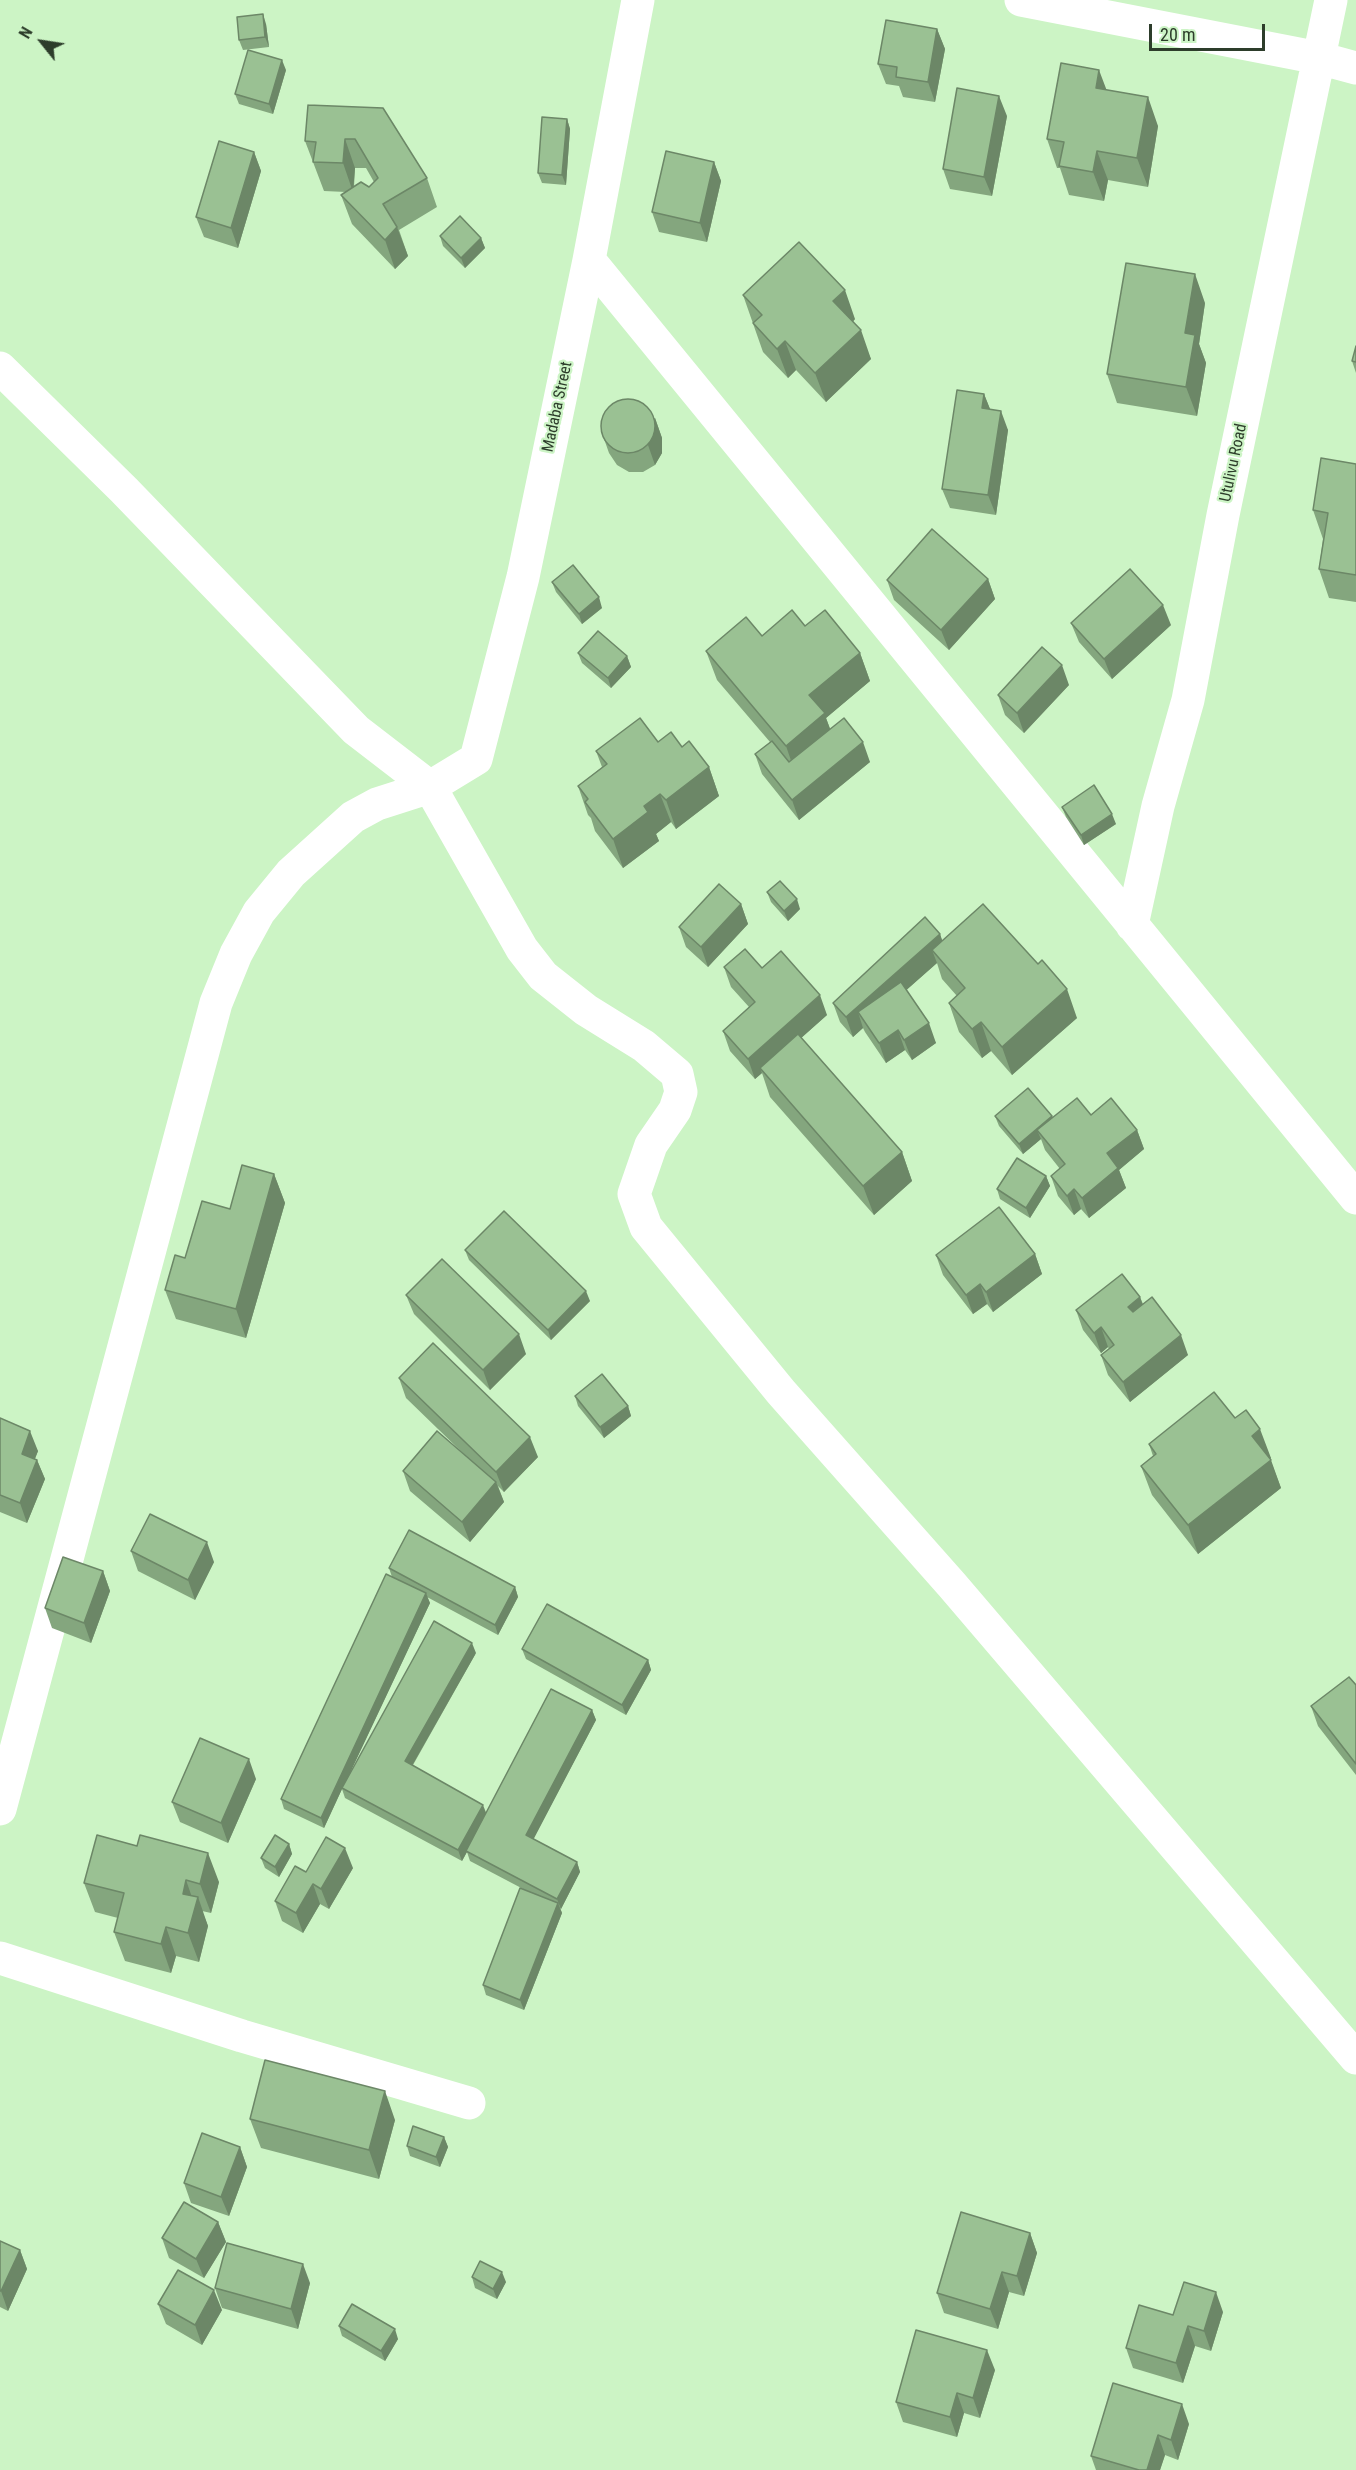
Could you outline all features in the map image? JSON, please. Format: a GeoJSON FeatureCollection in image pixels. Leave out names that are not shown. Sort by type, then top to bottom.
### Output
{"type":"FeatureCollection","features":[{"type":"Feature","properties":{"kind":"street","name":"Madaba Street"},"geometry":{"type":"LineString","coordinates":[[0,1809],[216,1003],[236,954],[259,912],[291,873],[353,817],[377,804],[430,787],[476,759],[523,577],[589,260],[638,0]]}},
{"type":"Feature","properties":{"kind":"street"},"geometry":{"type":"LineString","coordinates":[[1021,0],[1319,58],[1356,68]]}},
{"type":"Feature","properties":{"kind":"street","name":"Utulivu Road"},"geometry":{"type":"LineString","coordinates":[[1132,926],[1158,806],[1188,700],[1223,515],[1331,0]]}},
{"type":"Feature","properties":{"kind":"street"},"geometry":{"type":"LineString","coordinates":[[589,260],[1356,1198]]}},
{"type":"Feature","properties":{"kind":"street"},"geometry":{"type":"LineString","coordinates":[[0,368],[124,490],[356,730],[430,787],[511,930],[543,976],[586,1010],[644,1046],[677,1074],[681,1092],[675,1110],[651,1145],[634,1194],[646,1227],[781,1392],[952,1585],[1356,2058]]}},
{"type":"Feature","properties":{"kind":"street"},"geometry":{"type":"LineString","coordinates":[[0,1958],[242,2036],[469,2103]]}},
{"type":"Feature","properties":{"kind":"building"},"geometry":{"type":"Polygon","coordinates":[[[263,14],[265,37],[239,40],[237,17],[263,14]]]}},
{"type":"Feature","properties":{"kind":"building"},"geometry":{"type":"Polygon","coordinates":[[[886,20],[937,29],[928,82],[896,77],[897,67],[878,64],[886,20]]]}},
{"type":"Feature","properties":{"kind":"building"},"geometry":{"type":"Polygon","coordinates":[[[248,50],[282,60],[269,104],[235,94],[248,50]]]}},
{"type":"Feature","properties":{"kind":"building"},"geometry":{"type":"Polygon","coordinates":[[[1061,63],[1099,70],[1096,88],[1148,97],[1137,158],[1097,151],[1093,172],[1059,166],[1064,142],[1047,139],[1061,63]]]}},
{"type":"Feature","properties":{"kind":"building"},"geometry":{"type":"Polygon","coordinates":[[[957,88],[999,96],[984,177],[943,169],[957,88]]]}},
{"type":"Feature","properties":{"kind":"building"},"geometry":{"type":"Polygon","coordinates":[[[308,105],[383,108],[427,178],[383,204],[397,227],[385,240],[341,195],[361,182],[369,187],[378,178],[355,139],[345,139],[343,163],[313,162],[316,142],[305,141],[308,105]]]}},
{"type":"Feature","properties":{"kind":"building"},"geometry":{"type":"Polygon","coordinates":[[[542,117],[567,119],[562,175],[538,173],[542,117]]]}},
{"type":"Feature","properties":{"kind":"building"},"geometry":{"type":"Polygon","coordinates":[[[219,141],[254,152],[231,228],[196,217],[219,141]]]}},
{"type":"Feature","properties":{"kind":"building"},"geometry":{"type":"Polygon","coordinates":[[[666,151],[714,162],[700,223],[652,212],[666,151]]]}},
{"type":"Feature","properties":{"kind":"building"},"geometry":{"type":"Polygon","coordinates":[[[460,216],[481,238],[461,258],[440,236],[460,216]]]}},
{"type":"Feature","properties":{"kind":"building"},"geometry":{"type":"Polygon","coordinates":[[[799,242],[845,290],[833,301],[861,330],[815,373],[785,341],[777,349],[753,323],[762,315],[743,295],[799,242]]]}},
{"type":"Feature","properties":{"kind":"building"},"geometry":{"type":"Polygon","coordinates":[[[1126,263],[1195,274],[1185,333],[1195,335],[1186,387],[1107,374],[1126,263]]]}},
{"type":"Feature","properties":{"kind":"building"},"geometry":{"type":"Polygon","coordinates":[[[1356,346],[1356,362],[1352,361],[1356,346]]]}},
{"type":"Feature","properties":{"kind":"building"},"geometry":{"type":"Polygon","coordinates":[[[957,390],[984,394],[982,408],[1001,411],[988,495],[942,489],[957,390]]]}},
{"type":"Feature","properties":{"kind":"building"},"geometry":{"type":"Polygon","coordinates":[[[628,399],[638,401],[647,407],[653,416],[655,426],[653,436],[647,445],[638,451],[628,453],[618,451],[609,445],[603,436],[601,426],[603,416],[609,407],[618,401],[628,399]]]}},
{"type":"Feature","properties":{"kind":"building"},"geometry":{"type":"Polygon","coordinates":[[[1321,458],[1356,464],[1356,575],[1319,569],[1328,513],[1313,510],[1321,458]]]}},
{"type":"Feature","properties":{"kind":"building"},"geometry":{"type":"Polygon","coordinates":[[[932,529],[988,579],[941,630],[887,580],[932,529]]]}},
{"type":"Feature","properties":{"kind":"building"},"geometry":{"type":"Polygon","coordinates":[[[573,565],[599,597],[579,614],[552,582],[573,565]]]}},
{"type":"Feature","properties":{"kind":"building"},"geometry":{"type":"Polygon","coordinates":[[[1130,569],[1163,605],[1104,659],[1071,623],[1130,569]]]}},
{"type":"Feature","properties":{"kind":"building"},"geometry":{"type":"Polygon","coordinates":[[[792,610],[805,626],[825,610],[860,653],[809,695],[825,713],[786,746],[706,651],[746,617],[762,636],[792,610]]]}},
{"type":"Feature","properties":{"kind":"building"},"geometry":{"type":"Polygon","coordinates":[[[598,631],[627,656],[608,678],[578,653],[598,631]]]}},
{"type":"Feature","properties":{"kind":"building"},"geometry":{"type":"Polygon","coordinates":[[[1042,647],[1062,665],[1017,713],[998,695],[1042,647]]]}},
{"type":"Feature","properties":{"kind":"building"},"geometry":{"type":"Polygon","coordinates":[[[640,718],[658,742],[671,732],[682,747],[689,741],[709,767],[666,800],[660,794],[644,806],[648,812],[613,839],[585,802],[588,799],[578,786],[607,764],[596,751],[640,718]]]}},
{"type":"Feature","properties":{"kind":"building"},"geometry":{"type":"Polygon","coordinates":[[[844,718],[863,742],[792,800],[755,754],[772,741],[789,762],[844,718]]]}},
{"type":"Feature","properties":{"kind":"building"},"geometry":{"type":"Polygon","coordinates":[[[1094,785],[1112,814],[1081,835],[1062,807],[1094,785]]]}},
{"type":"Feature","properties":{"kind":"building"},"geometry":{"type":"Polygon","coordinates":[[[780,881],[797,899],[784,911],[767,892],[780,881]]]}},
{"type":"Feature","properties":{"kind":"building"},"geometry":{"type":"Polygon","coordinates":[[[719,884],[741,904],[701,947],[679,927],[719,884]]]}},
{"type":"Feature","properties":{"kind":"building"},"geometry":{"type":"Polygon","coordinates":[[[983,904],[1038,964],[1042,960],[1067,989],[1002,1047],[981,1022],[972,1029],[949,1003],[965,988],[932,950],[983,904]]]}},
{"type":"Feature","properties":{"kind":"building"},"geometry":{"type":"Polygon","coordinates":[[[925,917],[940,934],[846,1017],[833,1003],[925,917]]]}},
{"type":"Feature","properties":{"kind":"building"},"geometry":{"type":"Polygon","coordinates":[[[745,949],[762,968],[781,951],[820,995],[748,1059],[723,1031],[755,1002],[724,967],[745,949]]]}},
{"type":"Feature","properties":{"kind":"building"},"geometry":{"type":"Polygon","coordinates":[[[901,982],[929,1023],[904,1040],[898,1030],[879,1043],[858,1012],[901,982]]]}},
{"type":"Feature","properties":{"kind":"building"},"geometry":{"type":"Polygon","coordinates":[[[798,1034],[902,1152],[863,1186],[760,1068],[798,1034]]]}},
{"type":"Feature","properties":{"kind":"building"},"geometry":{"type":"Polygon","coordinates":[[[1028,1088],[1052,1116],[1019,1144],[995,1116],[1028,1088]]]}},
{"type":"Feature","properties":{"kind":"building"},"geometry":{"type":"Polygon","coordinates":[[[1077,1098],[1091,1115],[1111,1098],[1137,1130],[1107,1153],[1118,1168],[1082,1198],[1074,1189],[1067,1196],[1051,1176],[1065,1164],[1037,1130],[1077,1098]]]}},
{"type":"Feature","properties":{"kind":"building"},"geometry":{"type":"Polygon","coordinates":[[[1017,1158],[1046,1176],[1026,1208],[997,1189],[1017,1158]]]}},
{"type":"Feature","properties":{"kind":"building"},"geometry":{"type":"Polygon","coordinates":[[[242,1165],[274,1174],[236,1309],[165,1290],[175,1255],[185,1258],[202,1201],[230,1209],[242,1165]]]}},
{"type":"Feature","properties":{"kind":"building"},"geometry":{"type":"Polygon","coordinates":[[[999,1207],[1035,1254],[986,1292],[980,1284],[966,1295],[936,1255],[999,1207]]]}},
{"type":"Feature","properties":{"kind":"building"},"geometry":{"type":"Polygon","coordinates":[[[504,1211],[586,1291],[548,1330],[465,1250],[504,1211]]]}},
{"type":"Feature","properties":{"kind":"building"},"geometry":{"type":"Polygon","coordinates":[[[442,1259],[519,1334],[483,1370],[406,1295],[442,1259]]]}},
{"type":"Feature","properties":{"kind":"building"},"geometry":{"type":"Polygon","coordinates":[[[1122,1274],[1140,1297],[1128,1307],[1133,1312],[1152,1297],[1181,1335],[1123,1382],[1101,1355],[1114,1345],[1101,1327],[1094,1333],[1076,1310],[1122,1274]]]}},
{"type":"Feature","properties":{"kind":"building"},"geometry":{"type":"Polygon","coordinates":[[[433,1343],[530,1437],[496,1472],[399,1378],[433,1343]]]}},
{"type":"Feature","properties":{"kind":"building"},"geometry":{"type":"Polygon","coordinates":[[[602,1374],[628,1406],[600,1427],[575,1396],[602,1374]]]}},
{"type":"Feature","properties":{"kind":"building"},"geometry":{"type":"Polygon","coordinates":[[[1214,1392],[1235,1418],[1246,1410],[1260,1429],[1252,1436],[1271,1460],[1188,1525],[1141,1466],[1156,1454],[1149,1444],[1214,1392]]]}},
{"type":"Feature","properties":{"kind":"building"},"geometry":{"type":"Polygon","coordinates":[[[0,1418],[30,1431],[22,1454],[37,1460],[20,1503],[0,1495],[0,1418]]]}},
{"type":"Feature","properties":{"kind":"building"},"geometry":{"type":"Polygon","coordinates":[[[437,1431],[496,1482],[462,1522],[403,1471],[437,1431]]]}},
{"type":"Feature","properties":{"kind":"building"},"geometry":{"type":"Polygon","coordinates":[[[150,1514],[207,1542],[188,1580],[131,1551],[150,1514]]]}},
{"type":"Feature","properties":{"kind":"building"},"geometry":{"type":"Polygon","coordinates":[[[409,1530],[515,1587],[495,1625],[389,1568],[409,1530]]]}},
{"type":"Feature","properties":{"kind":"building"},"geometry":{"type":"Polygon","coordinates":[[[63,1557],[103,1571],[84,1623],[45,1608],[63,1557]]]}},
{"type":"Feature","properties":{"kind":"building"},"geometry":{"type":"Polygon","coordinates":[[[386,1574],[426,1593],[321,1818],[281,1799],[386,1574]]]}},
{"type":"Feature","properties":{"kind":"building"},"geometry":{"type":"Polygon","coordinates":[[[547,1604],[648,1660],[622,1705],[522,1649],[547,1604]]]}},
{"type":"Feature","properties":{"kind":"building"},"geometry":{"type":"Polygon","coordinates":[[[434,1621],[472,1643],[405,1761],[483,1805],[458,1850],[342,1788],[434,1621]]]}},
{"type":"Feature","properties":{"kind":"building"},"geometry":{"type":"Polygon","coordinates":[[[1349,1677],[1356,1685],[1356,1764],[1311,1706],[1349,1677]]]}},
{"type":"Feature","properties":{"kind":"building"},"geometry":{"type":"Polygon","coordinates":[[[551,1689],[592,1710],[526,1835],[577,1862],[557,1899],[466,1851],[551,1689]]]}},
{"type":"Feature","properties":{"kind":"building"},"geometry":{"type":"Polygon","coordinates":[[[200,1738],[249,1759],[221,1823],[172,1802],[200,1738]]]}},
{"type":"Feature","properties":{"kind":"building"},"geometry":{"type":"Polygon","coordinates":[[[97,1835],[137,1846],[140,1835],[208,1853],[200,1884],[186,1880],[183,1894],[198,1897],[188,1933],[166,1927],[161,1944],[114,1932],[124,1893],[84,1883],[97,1835]]]}},
{"type":"Feature","properties":{"kind":"building"},"geometry":{"type":"Polygon","coordinates":[[[275,1835],[289,1844],[275,1867],[261,1858],[275,1835]]]}},
{"type":"Feature","properties":{"kind":"building"},"geometry":{"type":"Polygon","coordinates":[[[326,1837],[345,1848],[321,1889],[313,1884],[296,1913],[275,1901],[295,1866],[306,1872],[326,1837]]]}},
{"type":"Feature","properties":{"kind":"building"},"geometry":{"type":"Polygon","coordinates":[[[520,1888],[558,1903],[520,2000],[483,1985],[520,1888]]]}},
{"type":"Feature","properties":{"kind":"building"},"geometry":{"type":"Polygon","coordinates":[[[265,2060],[385,2091],[369,2150],[250,2119],[265,2060]]]}},
{"type":"Feature","properties":{"kind":"building"},"geometry":{"type":"Polygon","coordinates":[[[413,2126],[444,2137],[436,2157],[407,2146],[413,2126]]]}},
{"type":"Feature","properties":{"kind":"building"},"geometry":{"type":"Polygon","coordinates":[[[202,2133],[240,2147],[221,2197],[184,2183],[202,2133]]]}},
{"type":"Feature","properties":{"kind":"building"},"geometry":{"type":"Polygon","coordinates":[[[184,2202],[218,2222],[196,2259],[162,2238],[184,2202]]]}},
{"type":"Feature","properties":{"kind":"building"},"geometry":{"type":"Polygon","coordinates":[[[961,2212],[1030,2233],[1017,2276],[1002,2272],[990,2309],[937,2293],[961,2212]]]}},
{"type":"Feature","properties":{"kind":"building"},"geometry":{"type":"Polygon","coordinates":[[[0,2241],[20,2250],[1,2291],[0,2291],[0,2241]]]}},
{"type":"Feature","properties":{"kind":"building"},"geometry":{"type":"Polygon","coordinates":[[[227,2243],[303,2264],[291,2309],[215,2288],[227,2243]]]}},
{"type":"Feature","properties":{"kind":"building"},"geometry":{"type":"Polygon","coordinates":[[[480,2261],[502,2272],[493,2289],[472,2277],[480,2261]]]}},
{"type":"Feature","properties":{"kind":"building"},"geometry":{"type":"Polygon","coordinates":[[[178,2270],[214,2290],[195,2325],[158,2304],[178,2270]]]}},
{"type":"Feature","properties":{"kind":"building"},"geometry":{"type":"Polygon","coordinates":[[[1184,2282],[1216,2292],[1204,2331],[1188,2326],[1176,2363],[1126,2348],[1139,2305],[1173,2315],[1184,2282]]]}},
{"type":"Feature","properties":{"kind":"building"},"geometry":{"type":"Polygon","coordinates":[[[352,2304],[395,2329],[381,2351],[339,2326],[352,2304]]]}},
{"type":"Feature","properties":{"kind":"building"},"geometry":{"type":"Polygon","coordinates":[[[916,2330],[987,2350],[973,2398],[957,2393],[950,2417],[896,2402],[916,2330]]]}},
{"type":"Feature","properties":{"kind":"building"},"geometry":{"type":"Polygon","coordinates":[[[1113,2383],[1182,2404],[1171,2440],[1158,2435],[1147,2470],[1139,2470],[1091,2456],[1113,2383]]]}}]}
